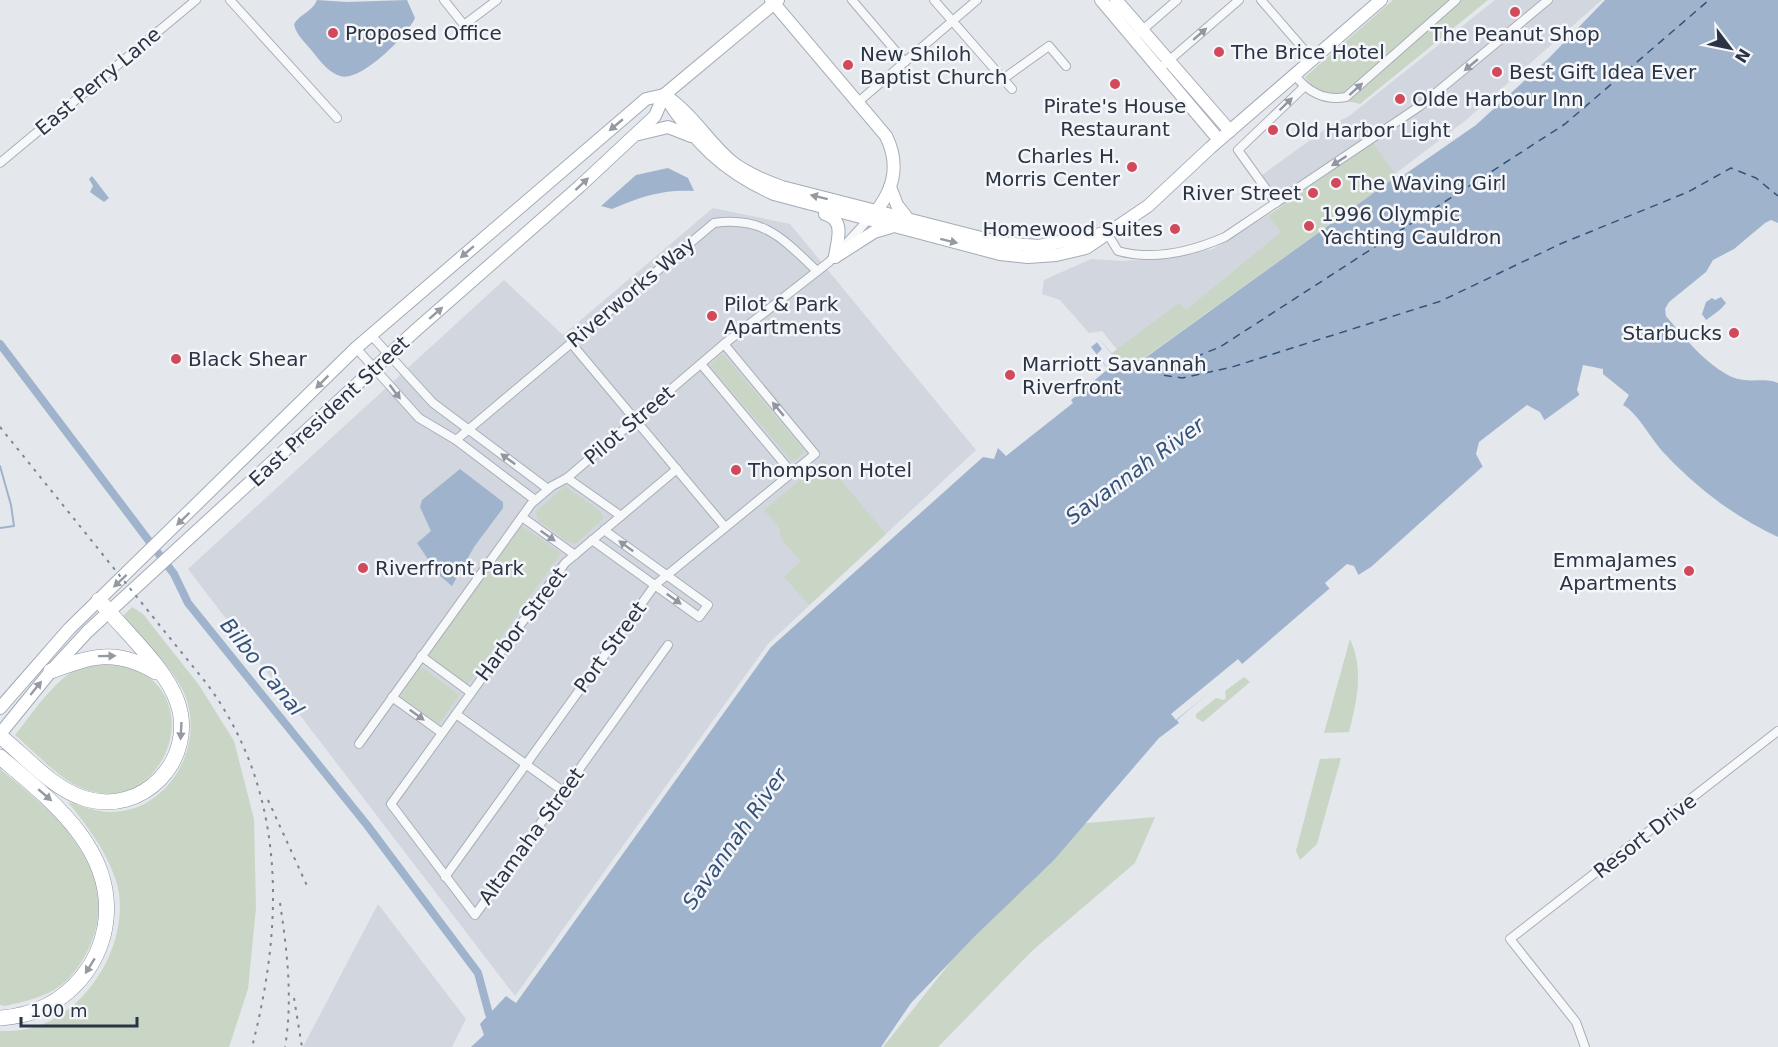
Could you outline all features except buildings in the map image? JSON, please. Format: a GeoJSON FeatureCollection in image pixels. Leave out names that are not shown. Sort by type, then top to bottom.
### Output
{"type":"FeatureCollection","features":[{"type":"Feature","properties":{"kind":"highway"},"geometry":{"type":"LineString","coordinates":[[0,735],[74,795],[104,802],[132,797],[161,779],[178,751],[182,729],[174,693],[164,677],[99,600]]}},
{"type":"Feature","properties":{"kind":"highway"},"geometry":{"type":"LineString","coordinates":[[51,671],[81,660],[106,656],[139,663],[164,677]]}},
{"type":"Feature","properties":{"kind":"highway"},"geometry":{"type":"LineString","coordinates":[[0,757],[47,797],[73,825],[97,862],[105,888],[107,918],[94,959],[78,982],[53,1002],[31,1013],[0,1018]]}},
{"type":"Feature","properties":{"kind":"main road"},"geometry":{"type":"LineString","coordinates":[[1101,0],[1138,34],[1230,131]]}},
{"type":"Feature","properties":{"kind":"main road"},"geometry":{"type":"LineString","coordinates":[[1116,0],[1138,34]]}},
{"type":"Feature","properties":{"kind":"main road"},"geometry":{"type":"LineString","coordinates":[[835,257],[883,227],[892,227],[1000,254],[1028,257],[1056,255],[1086,248],[1148,206],[1214,144],[1382,0]]}},
{"type":"Feature","properties":{"kind":"main road"},"geometry":{"type":"LineString","coordinates":[[774,1],[856,104],[886,136],[893,151],[894,176],[872,216]]}},
{"type":"Feature","properties":{"kind":"main road","name":"East President Street"},"geometry":{"type":"LineString","coordinates":[[0,735],[51,671],[109,613],[389,355],[655,116],[664,95],[774,1]]}},
{"type":"Feature","properties":{"kind":"main road"},"geometry":{"type":"LineString","coordinates":[[1164,64],[1214,144]]}},
{"type":"Feature","properties":{"kind":"main road"},"geometry":{"type":"LineString","coordinates":[[664,95],[694,138],[719,163],[748,183],[796,207],[831,216],[837,221],[839,234],[835,257]]}},
{"type":"Feature","properties":{"kind":"main road"},"geometry":{"type":"LineString","coordinates":[[664,95],[682,107],[732,162],[761,180],[872,216],[892,227]]}},
{"type":"Feature","properties":{"kind":"main road","name":"East President Street"},"geometry":{"type":"LineString","coordinates":[[0,708],[46,653],[356,348],[646,99],[664,95]]}},
{"type":"Feature","properties":{"kind":"main road"},"geometry":{"type":"LineString","coordinates":[[634,135],[668,127],[683,131],[694,138]]}},
{"type":"Feature","properties":{"kind":"main road"},"geometry":{"type":"LineString","coordinates":[[890,187],[897,205],[908,219]]}},
{"type":"Feature","properties":{"kind":"main road"},"geometry":{"type":"LineString","coordinates":[[774,194],[872,216],[908,219],[1001,243],[1029,246],[1063,243],[1092,234],[1107,233]]}},
{"type":"Feature","properties":{"kind":"street","name":"East Perry Lane"},"geometry":{"type":"LineString","coordinates":[[0,163],[196,0]]}},
{"type":"Feature","properties":{"kind":"street"},"geometry":{"type":"LineString","coordinates":[[230,0],[337,118]]}},
{"type":"Feature","properties":{"kind":"street"},"geometry":{"type":"LineString","coordinates":[[444,0],[464,25],[497,0]]}},
{"type":"Feature","properties":{"kind":"street"},"geometry":{"type":"LineString","coordinates":[[852,0],[904,62]]}},
{"type":"Feature","properties":{"kind":"street"},"geometry":{"type":"LineString","coordinates":[[934,0],[1012,89]]}},
{"type":"Feature","properties":{"kind":"street"},"geometry":{"type":"LineString","coordinates":[[856,104],[976,0]]}},
{"type":"Feature","properties":{"kind":"street"},"geometry":{"type":"LineString","coordinates":[[1138,34],[1177,0]]}},
{"type":"Feature","properties":{"kind":"street"},"geometry":{"type":"LineString","coordinates":[[1224,0],[1231,7]]}},
{"type":"Feature","properties":{"kind":"street"},"geometry":{"type":"LineString","coordinates":[[1164,64],[1239,0]]}},
{"type":"Feature","properties":{"kind":"street"},"geometry":{"type":"LineString","coordinates":[[1261,0],[1312,60]]}},
{"type":"Feature","properties":{"kind":"street"},"geometry":{"type":"LineString","coordinates":[[1295,75],[1304,87],[1332,100],[1347,97],[1456,0]]}},
{"type":"Feature","properties":{"kind":"street"},"geometry":{"type":"LineString","coordinates":[[1107,233],[1116,249],[1144,255],[1178,252],[1225,237],[1455,79],[1548,0]]}},
{"type":"Feature","properties":{"kind":"street"},"geometry":{"type":"LineString","coordinates":[[1003,79],[1049,46],[1066,66]]}},
{"type":"Feature","properties":{"kind":"street"},"geometry":{"type":"LineString","coordinates":[[1276,203],[1238,150],[1304,87]]}},
{"type":"Feature","properties":{"kind":"street","name":"Pilot Street"},"geometry":{"type":"LineString","coordinates":[[359,744],[535,500],[567,478],[724,344],[835,257],[872,216]]}},
{"type":"Feature","properties":{"kind":"street","name":"Riverworks Way"},"geometry":{"type":"LineString","coordinates":[[456,440],[714,223],[746,222],[763,226],[773,231],[817,272]]}},
{"type":"Feature","properties":{"kind":"street"},"geometry":{"type":"LineString","coordinates":[[371,335],[426,396],[548,489]]}},
{"type":"Feature","properties":{"kind":"street"},"geometry":{"type":"LineString","coordinates":[[572,343],[725,527]]}},
{"type":"Feature","properties":{"kind":"street","name":"Port Street"},"geometry":{"type":"LineString","coordinates":[[445,877],[654,585],[815,454],[724,344]]}},
{"type":"Feature","properties":{"kind":"street"},"geometry":{"type":"LineString","coordinates":[[356,348],[419,418],[456,440],[535,500]]}},
{"type":"Feature","properties":{"kind":"street"},"geometry":{"type":"LineString","coordinates":[[701,364],[792,472]]}},
{"type":"Feature","properties":{"kind":"street","name":"Harbor Street"},"geometry":{"type":"LineString","coordinates":[[391,804],[565,563],[677,469]]}},
{"type":"Feature","properties":{"kind":"street"},"geometry":{"type":"LineString","coordinates":[[567,478],[621,516]]}},
{"type":"Feature","properties":{"kind":"street"},"geometry":{"type":"LineString","coordinates":[[522,517],[575,555]]}},
{"type":"Feature","properties":{"kind":"street"},"geometry":{"type":"LineString","coordinates":[[592,540],[699,617],[708,605],[604,530]]}},
{"type":"Feature","properties":{"kind":"street","name":"Altamaha Street"},"geometry":{"type":"LineString","coordinates":[[391,804],[474,915],[668,645]]}},
{"type":"Feature","properties":{"kind":"street"},"geometry":{"type":"LineString","coordinates":[[421,656],[470,692]]}},
{"type":"Feature","properties":{"kind":"street"},"geometry":{"type":"LineString","coordinates":[[392,697],[442,733]]}},
{"type":"Feature","properties":{"kind":"street"},"geometry":{"type":"LineString","coordinates":[[456,714],[563,791]]}},
{"type":"Feature","properties":{"kind":"street","name":"Resort Drive"},"geometry":{"type":"LineString","coordinates":[[1585,1047],[1576,1022],[1510,939],[1778,732]]}},
{"type":"Feature","properties":{"kind":"shaded area","name":"River Street"},"geometry":{"type":"Polygon","coordinates":[[[1495,0],[1602,0],[1466,120],[1395,174],[1382,174],[1127,362],[1102,331],[1089,333],[1060,300],[1042,294],[1044,280],[1091,259],[1122,261],[1166,258],[1213,249],[1281,207],[1258,178],[1328,127],[1349,116],[1495,0]]]}},
{"type":"Feature","properties":{"kind":"shaded area"},"geometry":{"type":"Polygon","coordinates":[[[713,208],[790,224],[976,450],[768,644],[515,996],[188,569],[504,280],[563,335],[713,208]]]}},
{"type":"Feature","properties":{"kind":"shaded area"},"geometry":{"type":"Polygon","coordinates":[[[378,904],[466,1019],[452,1047],[303,1047],[378,904]]]}},
{"type":"Feature","properties":{"kind":"green space"},"geometry":{"type":"Polygon","coordinates":[[[1393,0],[1488,0],[1360,104],[1329,95],[1315,88],[1305,77],[1393,0]]]}},
{"type":"Feature","properties":{"kind":"green space"},"geometry":{"type":"Polygon","coordinates":[[[1373,143],[1397,176],[1126,371],[1112,353],[1179,303],[1186,310],[1281,232],[1268,216],[1373,143]]]}},
{"type":"Feature","properties":{"kind":"green space"},"geometry":{"type":"Polygon","coordinates":[[[720,355],[724,355],[804,450],[795,460],[791,460],[710,366],[720,355]]]}},
{"type":"Feature","properties":{"kind":"green space"},"geometry":{"type":"Polygon","coordinates":[[[824,460],[886,534],[809,605],[784,577],[801,561],[781,539],[779,527],[764,510],[824,460]]]}},
{"type":"Feature","properties":{"kind":"green space"},"geometry":{"type":"Polygon","coordinates":[[[565,486],[601,512],[603,519],[575,544],[568,542],[538,520],[536,512],[565,486]]]}},
{"type":"Feature","properties":{"kind":"green space"},"geometry":{"type":"Polygon","coordinates":[[[522,526],[561,553],[467,685],[428,655],[522,526]]]}},
{"type":"Feature","properties":{"kind":"green space"},"geometry":{"type":"Polygon","coordinates":[[[132,607],[143,614],[199,685],[234,741],[254,819],[256,908],[248,989],[229,1047],[0,1047],[0,1031],[24,1030],[49,1022],[86,993],[111,952],[118,929],[120,906],[113,873],[97,841],[68,802],[108,812],[129,810],[148,802],[164,790],[176,774],[185,755],[190,736],[190,715],[185,695],[165,664],[121,618],[132,607]]]}},
{"type":"Feature","properties":{"kind":"green space"},"geometry":{"type":"Polygon","coordinates":[[[1350,639],[1357,662],[1358,685],[1349,732],[1324,733],[1350,639]]]}},
{"type":"Feature","properties":{"kind":"green space"},"geometry":{"type":"Polygon","coordinates":[[[88,663],[117,664],[133,668],[157,684],[169,706],[171,730],[165,754],[152,774],[132,788],[107,794],[79,787],[54,770],[15,735],[56,685],[76,669],[88,663]]]}},
{"type":"Feature","properties":{"kind":"green space"},"geometry":{"type":"Polygon","coordinates":[[[423,668],[459,695],[439,724],[400,697],[419,669],[423,668]]]}},
{"type":"Feature","properties":{"kind":"green space"},"geometry":{"type":"Polygon","coordinates":[[[1244,677],[1250,682],[1203,722],[1196,718],[1196,714],[1216,698],[1224,700],[1225,691],[1244,677]]]}},
{"type":"Feature","properties":{"kind":"green space"},"geometry":{"type":"Polygon","coordinates":[[[1341,758],[1317,844],[1300,860],[1296,851],[1320,759],[1341,758]]]}},
{"type":"Feature","properties":{"kind":"green space"},"geometry":{"type":"Polygon","coordinates":[[[0,769],[62,825],[79,847],[92,870],[98,895],[98,922],[88,950],[72,974],[64,983],[44,995],[5,1006],[0,1005],[0,769]]]}},
{"type":"Feature","properties":{"kind":"green space"},"geometry":{"type":"Polygon","coordinates":[[[1155,817],[1135,863],[1033,950],[938,1047],[883,1047],[953,959],[1076,824],[1155,817]]]}},
{"type":"Feature","properties":{"kind":"water"},"geometry":{"type":"Polygon","coordinates":[[[317,0],[347,2],[407,0],[415,18],[403,36],[382,56],[359,72],[349,76],[340,76],[321,62],[295,28],[294,24],[313,7],[317,0]]]}},
{"type":"Feature","properties":{"kind":"water","name":"Savannah River"},"geometry":{"type":"Polygon","coordinates":[[[1605,0],[1778,0],[1778,223],[1771,220],[1765,223],[1734,249],[1713,260],[1706,272],[1669,302],[1665,309],[1666,316],[1688,342],[1722,372],[1738,379],[1778,383],[1778,537],[1747,521],[1704,490],[1660,448],[1634,414],[1623,405],[1623,397],[1593,385],[1491,459],[1371,567],[1344,584],[1329,589],[1177,720],[1179,723],[1159,738],[1054,860],[975,936],[911,1003],[881,1047],[471,1047],[484,1035],[480,1024],[506,996],[516,1003],[771,647],[983,457],[994,459],[998,448],[1006,456],[1073,403],[1071,400],[1108,369],[1091,347],[1100,340],[1127,371],[1397,176],[1401,177],[1476,125],[1548,59],[1605,0]]]}},
{"type":"Feature","properties":{"kind":"water"},"geometry":{"type":"Polygon","coordinates":[[[668,168],[688,178],[694,191],[672,191],[652,195],[612,209],[601,206],[636,175],[668,168]]]}},
{"type":"Feature","properties":{"kind":"water"},"geometry":{"type":"Polygon","coordinates":[[[92,176],[109,198],[104,202],[90,192],[93,186],[89,179],[92,176]]]}},
{"type":"Feature","properties":{"kind":"water"},"geometry":{"type":"Polygon","coordinates":[[[1721,297],[1726,303],[1706,320],[1702,314],[1706,302],[1712,298],[1715,300],[1721,297]]]}},
{"type":"Feature","properties":{"kind":"water"},"geometry":{"type":"Polygon","coordinates":[[[460,469],[503,502],[503,508],[474,547],[452,586],[438,574],[417,543],[431,531],[420,507],[422,500],[460,469]]]}},
{"type":"Feature","properties":{"kind":"pier"},"geometry":{"type":"Polygon","coordinates":[[[1100,340],[1116,359],[1107,367],[1097,354],[1102,349],[1097,342],[1100,340]]]}},
{"type":"Feature","properties":{"kind":"pier"},"geometry":{"type":"Polygon","coordinates":[[[1583,365],[1603,369],[1603,374],[1629,395],[1623,405],[1620,405],[1620,399],[1594,389],[1581,398],[1577,390],[1583,365]]]}},
{"type":"Feature","properties":{"kind":"pier"},"geometry":{"type":"Polygon","coordinates":[[[1527,405],[1540,412],[1546,423],[1484,469],[1476,454],[1479,442],[1527,405]]]}},
{"type":"Feature","properties":{"kind":"pier"},"geometry":{"type":"Polygon","coordinates":[[[1347,564],[1354,566],[1359,576],[1333,593],[1325,583],[1347,564]]]}},
{"type":"Feature","properties":{"kind":"pier"},"geometry":{"type":"Polygon","coordinates":[[[1238,659],[1243,665],[1176,720],[1171,714],[1238,659]]]}},
{"type":"Feature","properties":{"kind":"waterway","name":"Bilbo Canal"},"geometry":{"type":"LineString","coordinates":[[0,344],[174,574],[188,603],[367,825],[478,973],[489,1014]]}},
{"type":"Feature","properties":{"kind":"waterway"},"geometry":{"type":"LineString","coordinates":[[0,466],[11,505],[14,526],[0,528]]}},
{"type":"Feature","properties":{"kind":"ferry route"},"geometry":{"type":"LineString","coordinates":[[1141,361],[1178,364],[1220,347],[1565,124],[1709,0]]}},
{"type":"Feature","properties":{"kind":"ferry route"},"geometry":{"type":"LineString","coordinates":[[1140,361],[1162,375],[1182,378],[1232,367],[1441,301],[1560,244],[1688,192],[1731,168],[1756,178],[1778,196]]}},
{"type":"Feature","properties":{"kind":"railway"},"geometry":{"type":"LineString","coordinates":[[0,427],[207,684],[233,726],[252,769],[265,814],[272,860],[273,906],[270,953],[263,1000],[252,1047]]}},
{"type":"Feature","properties":{"kind":"railway"},"geometry":{"type":"LineString","coordinates":[[268,800],[308,888]]}},
{"type":"Feature","properties":{"kind":"railway"},"geometry":{"type":"LineString","coordinates":[[280,903],[289,993],[285,1047]]}},
{"type":"Feature","properties":{"kind":"railway"},"geometry":{"type":"LineString","coordinates":[[294,998],[302,1047]]}},
{"type":"Feature","properties":{"kind":"place","name":"The Peanut Shop"},"geometry":{"type":"Point","coordinates":[1515,12]}},
{"type":"Feature","properties":{"kind":"place","name":"Proposed Office"},"geometry":{"type":"Point","coordinates":[333,33]}},
{"type":"Feature","properties":{"kind":"place","name":"The Brice Hotel"},"geometry":{"type":"Point","coordinates":[1219,52]}},
{"type":"Feature","properties":{"kind":"place","name":"New Shiloh Baptist Church"},"geometry":{"type":"Point","coordinates":[848,65]}},
{"type":"Feature","properties":{"kind":"place","name":"Best Gift Idea Ever"},"geometry":{"type":"Point","coordinates":[1497,72]}},
{"type":"Feature","properties":{"kind":"place","name":"Pirate's House Restaurant"},"geometry":{"type":"Point","coordinates":[1115,84]}},
{"type":"Feature","properties":{"kind":"place","name":"Olde Harbour Inn"},"geometry":{"type":"Point","coordinates":[1400,99]}},
{"type":"Feature","properties":{"kind":"place","name":"Old Harbor Light"},"geometry":{"type":"Point","coordinates":[1273,130]}},
{"type":"Feature","properties":{"kind":"place","name":"Charles H. Morris Center"},"geometry":{"type":"Point","coordinates":[1132,167]}},
{"type":"Feature","properties":{"kind":"place","name":"The Waving Girl"},"geometry":{"type":"Point","coordinates":[1336,183]}},
{"type":"Feature","properties":{"kind":"place","name":"River Street"},"geometry":{"type":"Point","coordinates":[1313,193]}},
{"type":"Feature","properties":{"kind":"place","name":"1996 Olympic Yachting Cauldron"},"geometry":{"type":"Point","coordinates":[1309,226]}},
{"type":"Feature","properties":{"kind":"place","name":"Homewood Suites"},"geometry":{"type":"Point","coordinates":[1175,229]}},
{"type":"Feature","properties":{"kind":"place","name":"Pilot & Park Apartments"},"geometry":{"type":"Point","coordinates":[712,316]}},
{"type":"Feature","properties":{"kind":"place","name":"Starbucks"},"geometry":{"type":"Point","coordinates":[1734,333]}},
{"type":"Feature","properties":{"kind":"place","name":"Black Shear"},"geometry":{"type":"Point","coordinates":[176,359]}},
{"type":"Feature","properties":{"kind":"place","name":"Marriott Savannah Riverfront"},"geometry":{"type":"Point","coordinates":[1010,375]}},
{"type":"Feature","properties":{"kind":"place","name":"Thompson Hotel"},"geometry":{"type":"Point","coordinates":[736,470]}},
{"type":"Feature","properties":{"kind":"place","name":"Riverfront Park"},"geometry":{"type":"Point","coordinates":[363,568]}},
{"type":"Feature","properties":{"kind":"place","name":"EmmaJames Apartments"},"geometry":{"type":"Point","coordinates":[1689,571]}}]}
